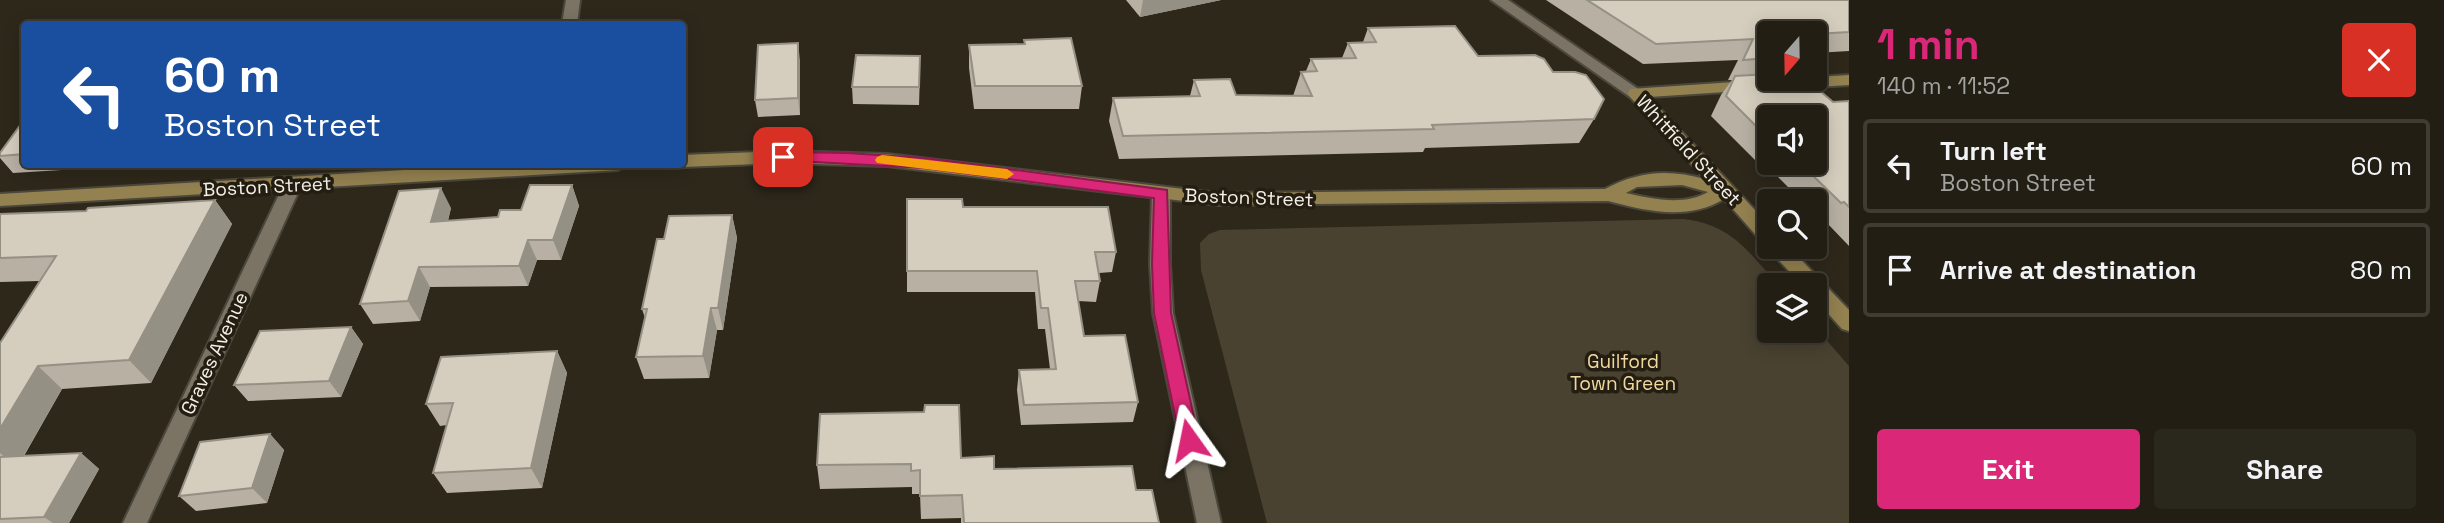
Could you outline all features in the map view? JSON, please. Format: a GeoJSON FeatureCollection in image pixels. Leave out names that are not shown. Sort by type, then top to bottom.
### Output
{"type":"FeatureCollection","features":[{"type":"Feature","properties":{"kind":"main road"},"geometry":{"type":"LineString","coordinates":[[1636,93],[1849,80]]}},
{"type":"Feature","properties":{"kind":"main road","name":"Whitfield Street"},"geometry":{"type":"LineString","coordinates":[[1636,93],[1757,224]]}},
{"type":"Feature","properties":{"kind":"main road","name":"Boston Street"},"geometry":{"type":"LineString","coordinates":[[686,161],[783,157],[887,160],[1218,199],[1608,195],[1654,206],[1702,204],[1726,190]]}},
{"type":"Feature","properties":{"kind":"main road","name":"Boston Street"},"geometry":{"type":"LineString","coordinates":[[0,200],[535,168]]}},
{"type":"Feature","properties":{"kind":"main road","name":"Boston Street"},"geometry":{"type":"LineString","coordinates":[[1608,195],[1634,181],[1682,179],[1726,190]]}},
{"type":"Feature","properties":{"kind":"main road"},"geometry":{"type":"LineString","coordinates":[[1789,259],[1802,273]]}},
{"type":"Feature","properties":{"kind":"main road"},"geometry":{"type":"LineString","coordinates":[[1827,300],[1849,323]]}},
{"type":"Feature","properties":{"kind":"street"},"geometry":{"type":"LineString","coordinates":[[570,21],[573,0]]}},
{"type":"Feature","properties":{"kind":"street","name":"Whitfield Street"},"geometry":{"type":"LineString","coordinates":[[1498,0],[1636,93]]}},
{"type":"Feature","properties":{"kind":"street","name":"Graves Avenue"},"geometry":{"type":"LineString","coordinates":[[135,523],[293,184]]}},
{"type":"Feature","properties":{"kind":"street"},"geometry":{"type":"LineString","coordinates":[[1161,194],[1160,264],[1163,313],[1209,523]]}},
{"type":"Feature","properties":{"kind":"green space","name":"Guilford Town Green"},"geometry":{"type":"Polygon","coordinates":[[[1683,219],[1700,222],[1727,233],[1767,273],[1757,273],[1757,343],[1827,343],[1827,341],[1849,366],[1849,523],[1267,523],[1201,270],[1200,243],[1209,234],[1220,230],[1683,219]]]}},
{"type":"Feature","properties":{"kind":"building"},"geometry":{"type":"Polygon","coordinates":[[[1587,0],[1849,0],[1849,32],[1827,33],[1827,21],[1757,21],[1757,59],[1743,60],[1753,39],[1656,44],[1587,0]]]}},
{"type":"Feature","properties":{"kind":"building"},"geometry":{"type":"Polygon","coordinates":[[[1455,26],[1478,56],[1535,55],[1544,59],[1553,72],[1586,75],[1604,99],[1594,119],[1432,125],[1434,129],[1123,136],[1113,98],[1200,96],[1194,80],[1230,79],[1236,95],[1312,96],[1301,72],[1317,71],[1311,59],[1356,58],[1348,43],[1376,42],[1368,28],[1455,26]]]}},
{"type":"Feature","properties":{"kind":"building"},"geometry":{"type":"Polygon","coordinates":[[[1071,38],[1082,86],[975,86],[969,45],[1025,44],[1024,40],[1071,38]]]}},
{"type":"Feature","properties":{"kind":"building"},"geometry":{"type":"Polygon","coordinates":[[[798,43],[798,98],[755,100],[758,45],[798,43]]]}},
{"type":"Feature","properties":{"kind":"building"},"geometry":{"type":"Polygon","coordinates":[[[856,55],[920,56],[919,87],[852,87],[856,55]]]}},
{"type":"Feature","properties":{"kind":"building"},"geometry":{"type":"Polygon","coordinates":[[[1757,75],[1757,91],[1820,91],[1833,102],[1849,101],[1849,207],[1844,202],[1841,203],[1812,175],[1827,175],[1827,105],[1757,105],[1757,127],[1726,96],[1735,76],[1757,75]]]}},
{"type":"Feature","properties":{"kind":"building"},"geometry":{"type":"Polygon","coordinates":[[[21,124],[21,154],[0,156],[21,124]]]}},
{"type":"Feature","properties":{"kind":"building"},"geometry":{"type":"Polygon","coordinates":[[[530,185],[572,185],[553,240],[528,240],[519,266],[419,267],[408,301],[360,304],[399,191],[441,188],[431,222],[498,217],[500,210],[521,210],[530,185]]]}},
{"type":"Feature","properties":{"kind":"building"},"geometry":{"type":"Polygon","coordinates":[[[907,199],[962,199],[963,207],[1108,207],[1116,252],[1095,252],[1100,281],[1075,281],[1084,336],[1125,335],[1138,402],[1024,405],[1019,370],[1056,369],[1048,308],[1041,308],[1037,271],[907,271],[907,199]]]}},
{"type":"Feature","properties":{"kind":"building"},"geometry":{"type":"Polygon","coordinates":[[[215,200],[129,360],[38,366],[0,429],[0,343],[56,256],[0,258],[0,214],[86,211],[88,208],[215,200]]]}},
{"type":"Feature","properties":{"kind":"building"},"geometry":{"type":"Polygon","coordinates":[[[732,215],[718,308],[711,308],[703,356],[636,357],[647,309],[642,309],[657,239],[664,239],[669,216],[732,215]]]}},
{"type":"Feature","properties":{"kind":"building"},"geometry":{"type":"Polygon","coordinates":[[[351,327],[329,381],[234,385],[260,331],[351,327]]]}},
{"type":"Feature","properties":{"kind":"building"},"geometry":{"type":"Polygon","coordinates":[[[557,351],[531,468],[433,473],[453,403],[426,404],[441,357],[557,351]]]}},
{"type":"Feature","properties":{"kind":"building"},"geometry":{"type":"Polygon","coordinates":[[[925,405],[959,405],[961,458],[994,456],[994,469],[1132,466],[1136,490],[1152,490],[1159,523],[964,523],[962,495],[920,496],[920,470],[911,471],[911,464],[817,465],[820,414],[924,412],[925,405]]]}},
{"type":"Feature","properties":{"kind":"building"},"geometry":{"type":"Polygon","coordinates":[[[270,434],[252,488],[179,496],[200,442],[270,434]]]}},
{"type":"Feature","properties":{"kind":"building"},"geometry":{"type":"Polygon","coordinates":[[[81,453],[44,517],[0,519],[0,457],[81,453]]]}},
{"type":"Feature","properties":{"kind":"slow traffic"},"geometry":{"type":"LineString","coordinates":[[882,160],[1007,174]]}},
{"type":"Feature","properties":{"kind":"route"},"geometry":{"type":"LineString","coordinates":[[783,157],[924,163],[1161,194],[1160,264],[1163,313],[1189,440]]}}]}
